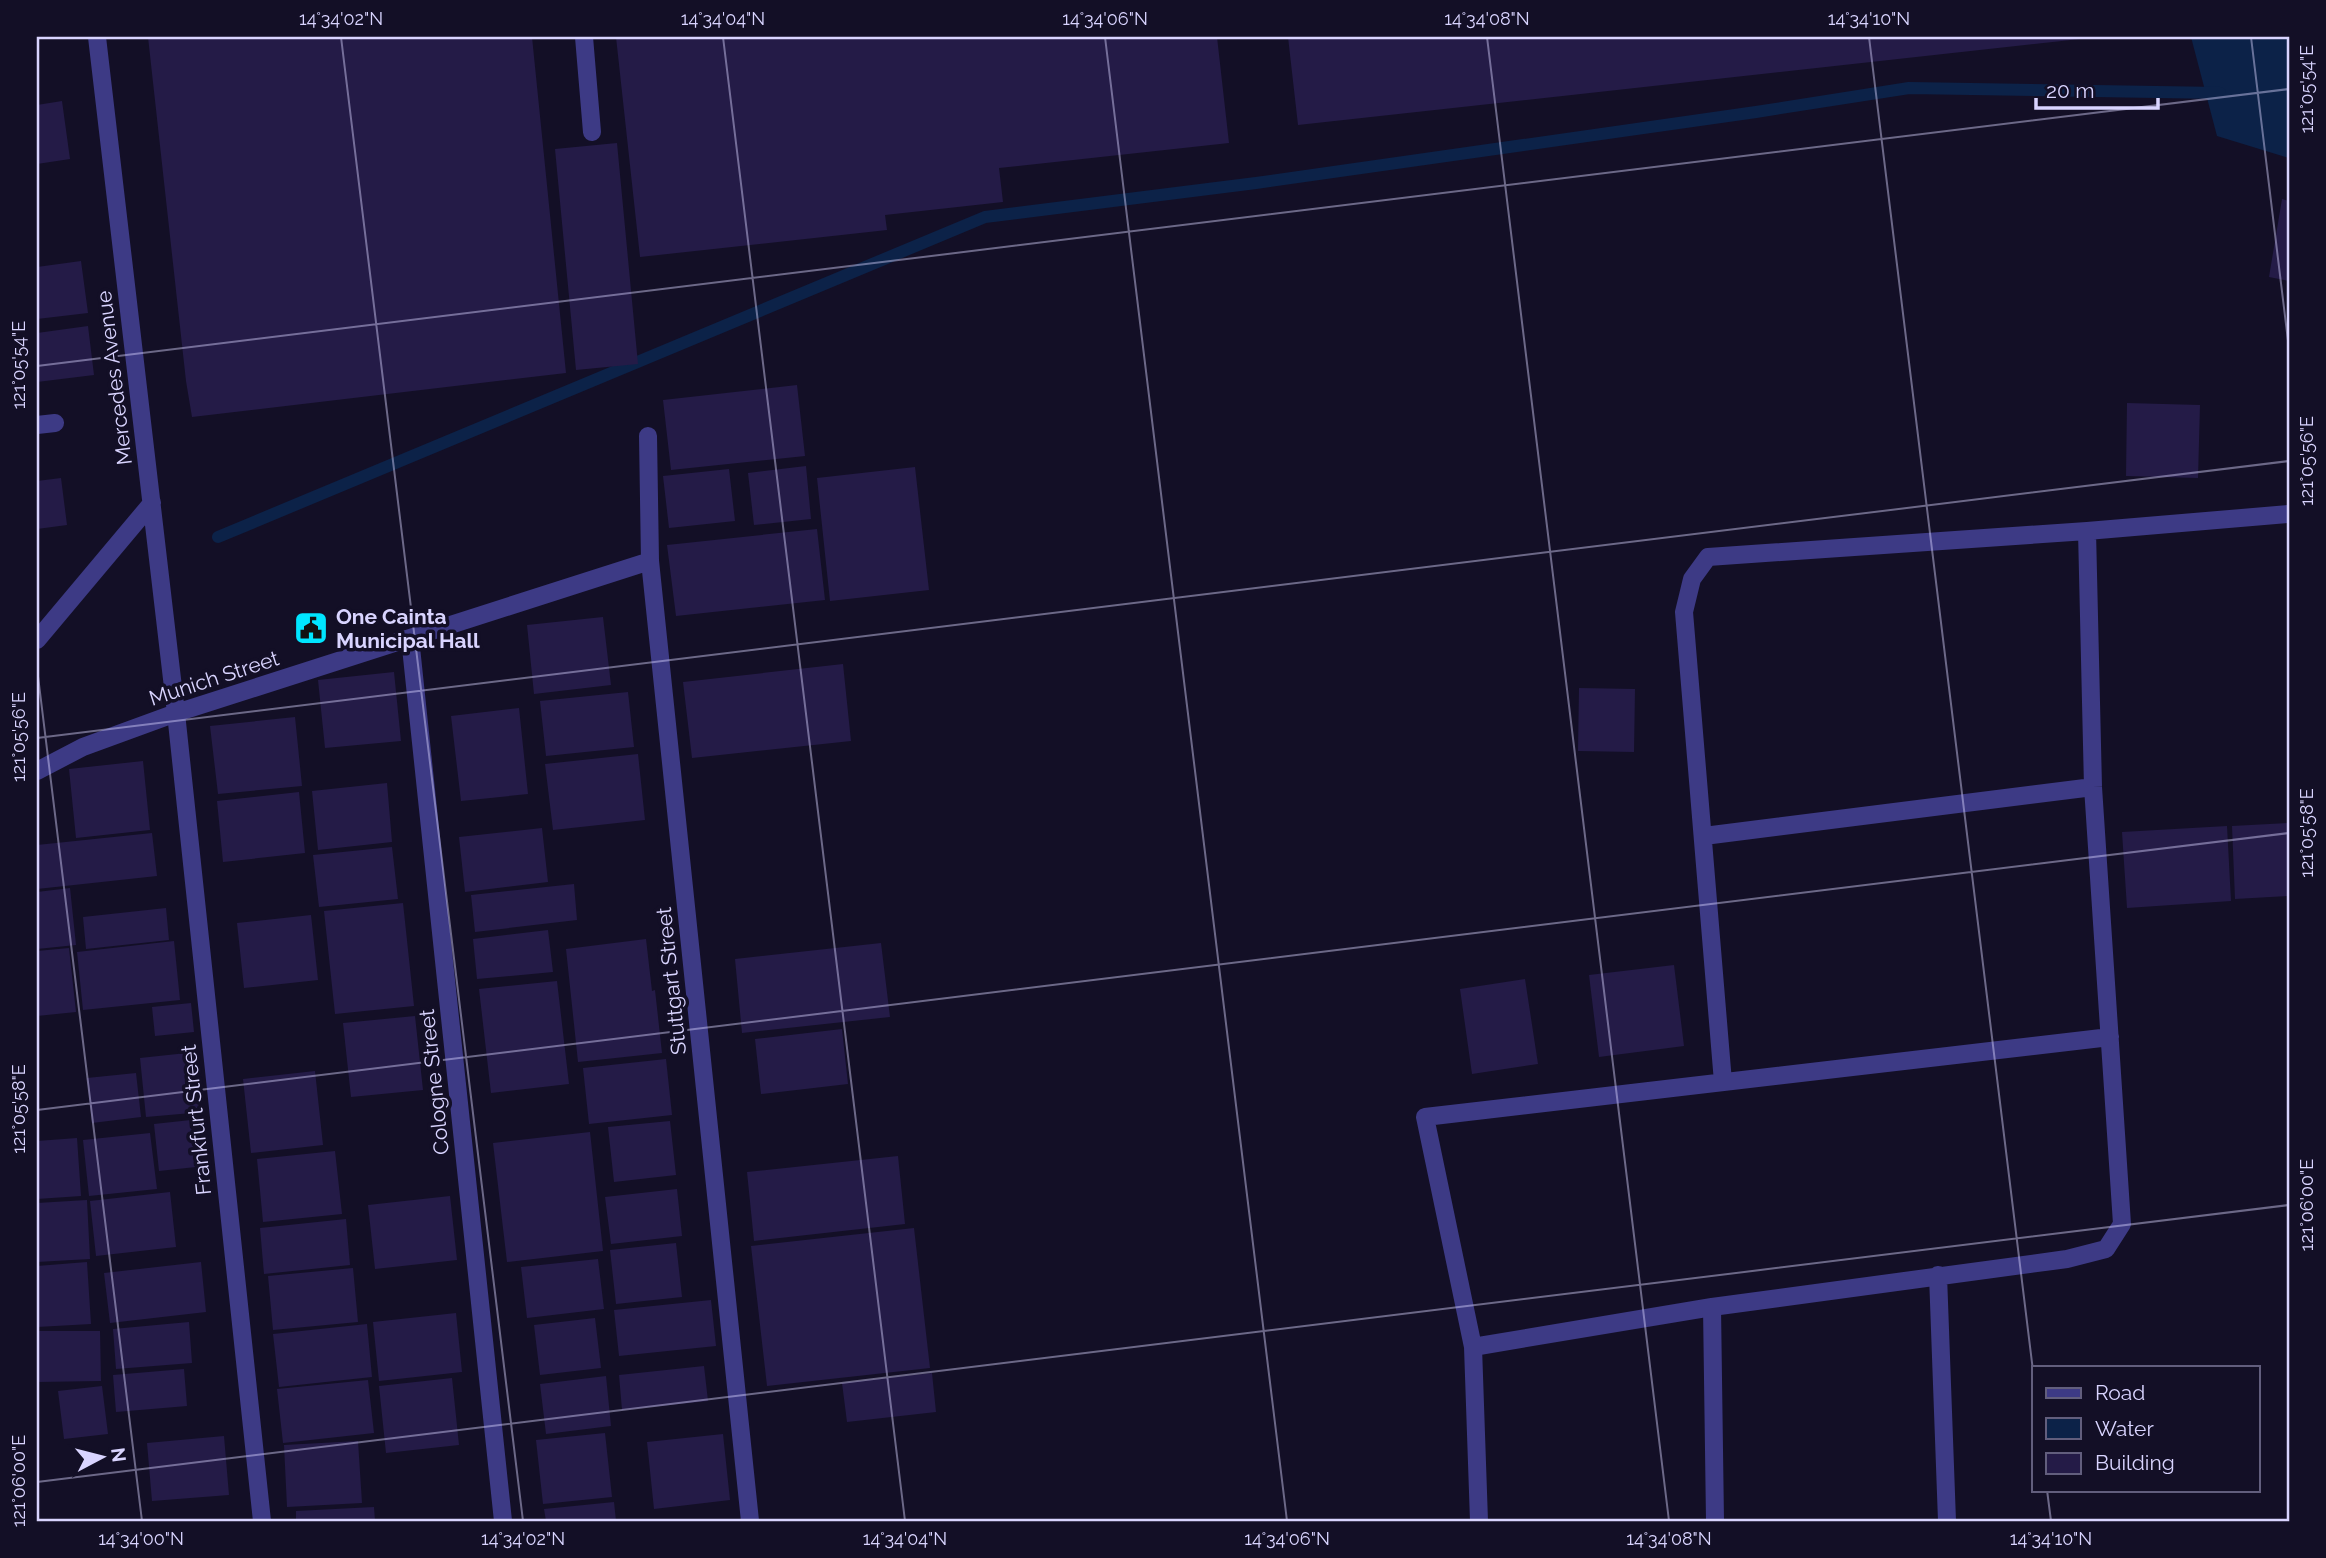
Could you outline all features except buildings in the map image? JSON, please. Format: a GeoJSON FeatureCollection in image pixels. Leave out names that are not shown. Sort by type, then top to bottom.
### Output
{"type":"FeatureCollection","features":[{"type":"Feature","properties":{"kind":"street","name":"Mercedes Avenue"},"geometry":{"type":"LineString","coordinates":[[97,37],[176,713]]}},
{"type":"Feature","properties":{"kind":"street"},"geometry":{"type":"LineString","coordinates":[[584,37],[592,132]]}},
{"type":"Feature","properties":{"kind":"street","name":"Stuttgart Street"},"geometry":{"type":"LineString","coordinates":[[648,436],[650,561],[750,1521]]}},
{"type":"Feature","properties":{"kind":"street"},"geometry":{"type":"LineString","coordinates":[[37,640],[152,503]]}},
{"type":"Feature","properties":{"kind":"street"},"geometry":{"type":"LineString","coordinates":[[1723,1082],[1684,612],[1692,579],[1709,557],[2289,514]]}},
{"type":"Feature","properties":{"kind":"street"},"geometry":{"type":"LineString","coordinates":[[1473,1347],[1712,1307],[2067,1259],[2106,1249],[2122,1224],[2093,787],[2087,531]]}},
{"type":"Feature","properties":{"kind":"street","name":"Munich Street"},"geometry":{"type":"LineString","coordinates":[[37,771],[83,747],[176,713],[650,561]]}},
{"type":"Feature","properties":{"kind":"street","name":"Cologne Street"},"geometry":{"type":"LineString","coordinates":[[410,638],[503,1521]]}},
{"type":"Feature","properties":{"kind":"street","name":"Frankfurt Street"},"geometry":{"type":"LineString","coordinates":[[176,713],[262,1521]]}},
{"type":"Feature","properties":{"kind":"street"},"geometry":{"type":"LineString","coordinates":[[1704,836],[2093,787]]}},
{"type":"Feature","properties":{"kind":"street"},"geometry":{"type":"LineString","coordinates":[[1479,1521],[1473,1347],[1425,1117],[2110,1037]]}},
{"type":"Feature","properties":{"kind":"street"},"geometry":{"type":"LineString","coordinates":[[1938,1275],[1947,1521]]}},
{"type":"Feature","properties":{"kind":"street"},"geometry":{"type":"LineString","coordinates":[[1712,1307],[1715,1521]]}},
{"type":"Feature","properties":{"kind":"water"},"geometry":{"type":"Polygon","coordinates":[[[2191,37],[2289,37],[2289,158],[2217,136],[2191,37]]]}},
{"type":"Feature","properties":{"kind":"waterway"},"geometry":{"type":"LineString","coordinates":[[218,537],[985,217],[1256,183],[1909,88],[2220,93]]}},
{"type":"Feature","properties":{"kind":"place","name":"One Cainta Municipal Hall"},"geometry":{"type":"Point","coordinates":[311,628]}}]}
